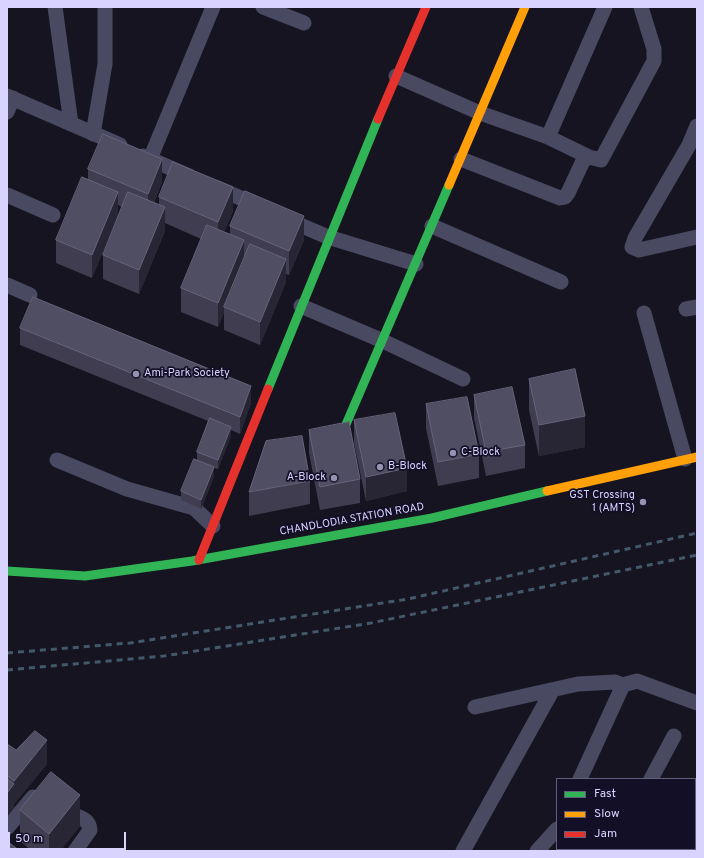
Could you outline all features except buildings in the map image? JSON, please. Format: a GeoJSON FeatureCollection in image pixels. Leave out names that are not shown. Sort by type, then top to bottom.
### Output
{"type":"FeatureCollection","features":[{"type":"Feature","properties":{"kind":"street"},"geometry":{"type":"LineString","coordinates":[[55,7],[71,124]]}},
{"type":"Feature","properties":{"kind":"street"},"geometry":{"type":"LineString","coordinates":[[93,134],[105,64],[105,7]]}},
{"type":"Feature","properties":{"kind":"street"},"geometry":{"type":"LineString","coordinates":[[150,159],[213,7]]}},
{"type":"Feature","properties":{"kind":"street"},"geometry":{"type":"LineString","coordinates":[[263,7],[304,23]]}},
{"type":"Feature","properties":{"kind":"street"},"geometry":{"type":"LineString","coordinates":[[199,560],[328,237],[426,7]]}},
{"type":"Feature","properties":{"kind":"street"},"geometry":{"type":"LineString","coordinates":[[548,137],[606,7]]}},
{"type":"Feature","properties":{"kind":"street"},"geometry":{"type":"LineString","coordinates":[[396,76],[480,113],[548,137],[589,157],[601,160],[604,157],[654,61],[654,49],[641,7]]}},
{"type":"Feature","properties":{"kind":"street"},"geometry":{"type":"LineString","coordinates":[[341,436],[461,159],[523,8]]}},
{"type":"Feature","properties":{"kind":"street"},"geometry":{"type":"LineString","coordinates":[[9,102],[71,124],[328,237],[416,264]]}},
{"type":"Feature","properties":{"kind":"street"},"geometry":{"type":"LineString","coordinates":[[697,126],[689,145],[635,238],[632,247],[639,250],[697,237]]}},
{"type":"Feature","properties":{"kind":"street"},"geometry":{"type":"LineString","coordinates":[[461,159],[560,198],[565,197],[568,193],[583,161],[589,157]]}},
{"type":"Feature","properties":{"kind":"street"},"geometry":{"type":"LineString","coordinates":[[7,195],[53,215]]}},
{"type":"Feature","properties":{"kind":"street"},"geometry":{"type":"LineString","coordinates":[[432,226],[561,282]]}},
{"type":"Feature","properties":{"kind":"street"},"geometry":{"type":"LineString","coordinates":[[7,285],[35,302]]}},
{"type":"Feature","properties":{"kind":"street"},"geometry":{"type":"LineString","coordinates":[[301,306],[383,341],[463,379]]}},
{"type":"Feature","properties":{"kind":"street"},"geometry":{"type":"LineString","coordinates":[[644,313],[691,458]]}},
{"type":"Feature","properties":{"kind":"street"},"geometry":{"type":"LineString","coordinates":[[249,392],[264,398]]}},
{"type":"Feature","properties":{"kind":"street","name":"CHANDLODIA STATION ROAD"},"geometry":{"type":"LineString","coordinates":[[7,571],[85,576],[199,560],[432,518],[691,458]]}},
{"type":"Feature","properties":{"kind":"street"},"geometry":{"type":"LineString","coordinates":[[57,460],[127,489],[194,508],[213,526]]}},
{"type":"Feature","properties":{"kind":"street"},"geometry":{"type":"LineString","coordinates":[[476,707],[578,684],[615,682],[623,685],[637,681],[697,703]]}},
{"type":"Feature","properties":{"kind":"street"},"geometry":{"type":"LineString","coordinates":[[580,778],[623,685]]}},
{"type":"Feature","properties":{"kind":"street"},"geometry":{"type":"LineString","coordinates":[[463,851],[552,691]]}},
{"type":"Feature","properties":{"kind":"street"},"geometry":{"type":"LineString","coordinates":[[652,778],[674,736]]}},
{"type":"Feature","properties":{"kind":"street"},"geometry":{"type":"LineString","coordinates":[[7,828],[39,792],[51,796],[69,814],[86,819],[90,824],[90,830],[75,851]]}},
{"type":"Feature","properties":{"kind":"street"},"geometry":{"type":"LineString","coordinates":[[538,851],[556,830]]}},
{"type":"Feature","properties":{"kind":"railway"},"geometry":{"type":"LineString","coordinates":[[7,653],[130,643],[408,599],[697,533]]}},
{"type":"Feature","properties":{"kind":"railway"},"geometry":{"type":"LineString","coordinates":[[7,670],[164,656],[371,623],[697,555]]}},
{"type":"Feature","properties":{"kind":"traffic: fast"},"geometry":{"type":"LineString","coordinates":[[268,389],[378,119]]}},
{"type":"Feature","properties":{"kind":"traffic: fast"},"geometry":{"type":"LineString","coordinates":[[341,436],[449,185]]}},
{"type":"Feature","properties":{"kind":"traffic: fast"},"geometry":{"type":"LineString","coordinates":[[7,571],[85,576],[192,561],[432,518],[547,491]]}},
{"type":"Feature","properties":{"kind":"traffic: slow"},"geometry":{"type":"LineString","coordinates":[[449,185],[525,7]]}},
{"type":"Feature","properties":{"kind":"traffic: slow"},"geometry":{"type":"LineString","coordinates":[[547,491],[697,457]]}},
{"type":"Feature","properties":{"kind":"traffic: jam"},"geometry":{"type":"LineString","coordinates":[[378,119],[426,7]]}},
{"type":"Feature","properties":{"kind":"traffic: jam"},"geometry":{"type":"LineString","coordinates":[[199,560],[268,389]]}},
{"type":"Feature","properties":{"kind":"place","name":"Ami-Park Society"},"geometry":{"type":"Point","coordinates":[136,374]}},
{"type":"Feature","properties":{"kind":"place","name":"C-Block"},"geometry":{"type":"Point","coordinates":[453,453]}},
{"type":"Feature","properties":{"kind":"place","name":"B-Block"},"geometry":{"type":"Point","coordinates":[380,467]}},
{"type":"Feature","properties":{"kind":"place","name":"A-Block"},"geometry":{"type":"Point","coordinates":[334,478]}},
{"type":"Feature","properties":{"kind":"place","name":"GST Crossing 1 (AMTS)"},"geometry":{"type":"Point","coordinates":[643,502]}}]}
